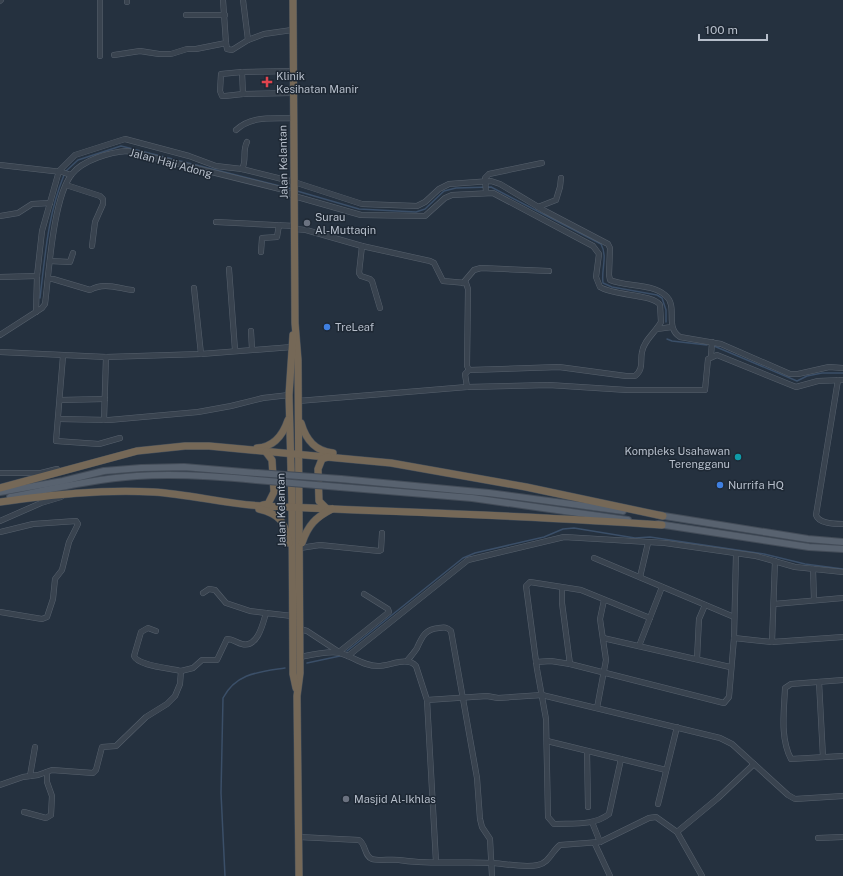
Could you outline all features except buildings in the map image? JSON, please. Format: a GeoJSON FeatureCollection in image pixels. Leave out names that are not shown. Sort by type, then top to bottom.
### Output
{"type":"FeatureCollection","features":[{"type":"Feature","properties":{"kind":"highway","name":"Jalan Kelantan"},"geometry":{"type":"LineString","coordinates":[[293,0],[295,323],[298,360],[299,455],[292,563],[292,616],[293,674],[297,696]]}},
{"type":"Feature","properties":{"kind":"highway","name":"Jalan Kelantan"},"geometry":{"type":"LineString","coordinates":[[295,323],[289,399],[291,455],[300,548],[300,657],[297,696],[299,876]]}},
{"type":"Feature","properties":{"kind":"highway"},"geometry":{"type":"LineString","coordinates":[[235,449],[265,448],[283,434],[288,421],[289,399]]}},
{"type":"Feature","properties":{"kind":"highway"},"geometry":{"type":"LineString","coordinates":[[299,415],[308,441],[320,450],[371,461],[499,482],[663,516]]}},
{"type":"Feature","properties":{"kind":"highway"},"geometry":{"type":"LineString","coordinates":[[0,488],[88,463],[137,451],[163,448],[209,446],[291,455],[371,461]]}},
{"type":"Feature","properties":{"kind":"highway"},"geometry":{"type":"LineString","coordinates":[[261,506],[268,504],[274,492],[272,460],[266,452]]}},
{"type":"Feature","properties":{"kind":"highway"},"geometry":{"type":"LineString","coordinates":[[329,508],[319,501],[318,469],[322,459],[330,457]]}},
{"type":"Feature","properties":{"kind":"highway"},"geometry":{"type":"LineString","coordinates":[[0,501],[68,495],[155,492],[261,506],[536,517],[662,525]]}},
{"type":"Feature","properties":{"kind":"highway"},"geometry":{"type":"LineString","coordinates":[[243,504],[275,514],[283,522],[287,532],[292,563]]}},
{"type":"Feature","properties":{"kind":"highway"},"geometry":{"type":"LineString","coordinates":[[300,548],[309,526],[329,508]]}},
{"type":"Feature","properties":{"kind":"main road"},"geometry":{"type":"LineString","coordinates":[[0,492],[63,481],[104,471],[184,467],[341,479],[489,493],[663,516],[808,539],[843,542]]}},
{"type":"Feature","properties":{"kind":"main road"},"geometry":{"type":"LineString","coordinates":[[0,501],[104,479],[186,474],[472,498],[820,548],[843,550]]}},
{"type":"Feature","properties":{"kind":"street"},"geometry":{"type":"LineString","coordinates":[[100,0],[100,56]]}},
{"type":"Feature","properties":{"kind":"street"},"geometry":{"type":"LineString","coordinates":[[223,0],[227,49],[232,50],[248,40],[264,34],[292,30]]}},
{"type":"Feature","properties":{"kind":"street"},"geometry":{"type":"LineString","coordinates":[[243,0],[248,40]]}},
{"type":"Feature","properties":{"kind":"street"},"geometry":{"type":"LineString","coordinates":[[186,15],[225,15]]}},
{"type":"Feature","properties":{"kind":"street"},"geometry":{"type":"LineString","coordinates":[[114,55],[140,51],[171,54],[186,49],[196,49],[226,43]]}},
{"type":"Feature","properties":{"kind":"street"},"geometry":{"type":"LineString","coordinates":[[293,70],[220,74],[220,91],[222,96],[293,93]]}},
{"type":"Feature","properties":{"kind":"street"},"geometry":{"type":"LineString","coordinates":[[242,72],[243,94]]}},
{"type":"Feature","properties":{"kind":"street"},"geometry":{"type":"LineString","coordinates":[[236,130],[242,124],[252,120],[293,118]]}},
{"type":"Feature","properties":{"kind":"street"},"geometry":{"type":"LineString","coordinates":[[36,312],[37,276],[42,231],[60,171],[75,155],[125,139],[189,156],[216,166],[229,173],[242,169],[361,215],[419,217],[429,214],[445,198],[452,195],[486,191],[505,199],[593,246],[600,254],[596,277],[600,287],[615,293],[655,300],[658,302],[661,312],[661,322],[644,343],[641,353],[641,367],[635,376],[559,367],[467,372]]}},
{"type":"Feature","properties":{"kind":"street"},"geometry":{"type":"LineString","coordinates":[[242,169],[246,160],[244,149],[248,142]]}},
{"type":"Feature","properties":{"kind":"street","name":"Jalan Haji Adong"},"geometry":{"type":"LineString","coordinates":[[0,335],[36,312],[45,304],[54,230],[70,174],[81,165],[119,151],[127,151],[229,173],[269,186],[294,189]]}},
{"type":"Feature","properties":{"kind":"street"},"geometry":{"type":"LineString","coordinates":[[486,191],[485,182],[488,174],[542,163]]}},
{"type":"Feature","properties":{"kind":"street"},"geometry":{"type":"LineString","coordinates":[[0,164],[60,171],[70,174]]}},
{"type":"Feature","properties":{"kind":"street"},"geometry":{"type":"LineString","coordinates":[[538,207],[556,200],[561,178]]}},
{"type":"Feature","properties":{"kind":"street"},"geometry":{"type":"LineString","coordinates":[[294,189],[362,204],[413,206],[421,205],[439,189],[449,184],[485,182],[500,184],[538,207],[608,244],[610,248],[608,275],[610,280],[652,289],[665,294],[671,306],[672,327],[676,334],[721,344],[790,374],[798,374],[829,367],[843,368]]}},
{"type":"Feature","properties":{"kind":"street"},"geometry":{"type":"LineString","coordinates":[[66,185],[100,196],[103,199],[103,204],[95,222],[92,246]]}},
{"type":"Feature","properties":{"kind":"street"},"geometry":{"type":"LineString","coordinates":[[0,216],[18,213],[32,204],[50,203]]}},
{"type":"Feature","properties":{"kind":"street"},"geometry":{"type":"LineString","coordinates":[[216,222],[279,225],[306,230],[362,246],[434,263],[443,281],[463,283],[467,285],[467,386]]}},
{"type":"Feature","properties":{"kind":"street"},"geometry":{"type":"LineString","coordinates":[[261,252],[262,238],[276,237],[279,225]]}},
{"type":"Feature","properties":{"kind":"street"},"geometry":{"type":"LineString","coordinates":[[362,246],[359,273],[361,276],[370,278],[372,281],[380,308]]}},
{"type":"Feature","properties":{"kind":"street"},"geometry":{"type":"LineString","coordinates":[[50,261],[70,262],[73,253]]}},
{"type":"Feature","properties":{"kind":"street"},"geometry":{"type":"LineString","coordinates":[[463,283],[474,270],[481,268],[549,271]]}},
{"type":"Feature","properties":{"kind":"street"},"geometry":{"type":"LineString","coordinates":[[229,269],[235,350]]}},
{"type":"Feature","properties":{"kind":"street"},"geometry":{"type":"LineString","coordinates":[[0,277],[37,276]]}},
{"type":"Feature","properties":{"kind":"street"},"geometry":{"type":"LineString","coordinates":[[48,279],[90,290],[94,287],[110,285],[132,290]]}},
{"type":"Feature","properties":{"kind":"street"},"geometry":{"type":"LineString","coordinates":[[194,288],[201,354]]}},
{"type":"Feature","properties":{"kind":"street"},"geometry":{"type":"LineString","coordinates":[[657,328],[672,327]]}},
{"type":"Feature","properties":{"kind":"street"},"geometry":{"type":"LineString","coordinates":[[252,331],[252,349]]}},
{"type":"Feature","properties":{"kind":"street"},"geometry":{"type":"LineString","coordinates":[[298,401],[467,386],[548,385],[627,390],[705,390],[712,342]]}},
{"type":"Feature","properties":{"kind":"street"},"geometry":{"type":"LineString","coordinates":[[0,352],[106,357],[201,354],[235,350],[292,347]]}},
{"type":"Feature","properties":{"kind":"street"},"geometry":{"type":"LineString","coordinates":[[64,356],[59,419],[55,438],[58,442],[99,444],[120,438]]}},
{"type":"Feature","properties":{"kind":"street"},"geometry":{"type":"LineString","coordinates":[[711,356],[720,356],[796,387],[818,381],[840,382],[816,515],[819,520],[833,524],[843,524]]}},
{"type":"Feature","properties":{"kind":"street"},"geometry":{"type":"LineString","coordinates":[[104,420],[106,357]]}},
{"type":"Feature","properties":{"kind":"street"},"geometry":{"type":"LineString","coordinates":[[59,419],[104,420],[203,411],[263,398],[289,399]]}},
{"type":"Feature","properties":{"kind":"street"},"geometry":{"type":"LineString","coordinates":[[60,400],[105,399]]}},
{"type":"Feature","properties":{"kind":"street"},"geometry":{"type":"LineString","coordinates":[[0,473],[40,473],[88,463]]}},
{"type":"Feature","properties":{"kind":"street"},"geometry":{"type":"LineString","coordinates":[[0,521],[41,503],[68,495]]}},
{"type":"Feature","properties":{"kind":"street"},"geometry":{"type":"LineString","coordinates":[[0,532],[42,523],[76,521],[78,524],[69,542],[62,570],[55,579],[53,599],[47,617],[42,619],[0,612]]}},
{"type":"Feature","properties":{"kind":"street"},"geometry":{"type":"LineString","coordinates":[[300,548],[320,545],[379,551],[381,550],[382,533]]}},
{"type":"Feature","properties":{"kind":"street"},"geometry":{"type":"LineString","coordinates":[[348,656],[468,560],[564,537],[665,543],[736,554],[813,569],[843,572]]}},
{"type":"Feature","properties":{"kind":"street"},"geometry":{"type":"LineString","coordinates":[[640,577],[648,543]]}},
{"type":"Feature","properties":{"kind":"street"},"geometry":{"type":"LineString","coordinates":[[536,662],[551,661],[570,664],[604,674],[724,703],[729,697],[730,667],[734,638],[736,554]]}},
{"type":"Feature","properties":{"kind":"street"},"geometry":{"type":"LineString","coordinates":[[594,558],[734,617]]}},
{"type":"Feature","properties":{"kind":"street"},"geometry":{"type":"LineString","coordinates":[[772,642],[775,561]]}},
{"type":"Feature","properties":{"kind":"street"},"geometry":{"type":"LineString","coordinates":[[813,569],[814,600]]}},
{"type":"Feature","properties":{"kind":"street"},"geometry":{"type":"LineString","coordinates":[[621,759],[609,814],[604,818],[592,822],[554,824],[551,822],[548,816],[547,741],[542,695],[526,586],[530,582],[581,590],[650,618]]}},
{"type":"Feature","properties":{"kind":"street"},"geometry":{"type":"LineString","coordinates":[[638,646],[662,587]]}},
{"type":"Feature","properties":{"kind":"street"},"geometry":{"type":"LineString","coordinates":[[562,588],[562,603],[570,664]]}},
{"type":"Feature","properties":{"kind":"street"},"geometry":{"type":"LineString","coordinates":[[203,593],[208,589],[215,590],[226,603],[250,611],[292,616]]}},
{"type":"Feature","properties":{"kind":"street"},"geometry":{"type":"LineString","coordinates":[[300,657],[340,652],[389,612],[388,609],[364,594]]}},
{"type":"Feature","properties":{"kind":"street"},"geometry":{"type":"LineString","coordinates":[[774,604],[843,598]]}},
{"type":"Feature","properties":{"kind":"street"},"geometry":{"type":"LineString","coordinates":[[597,708],[606,660],[600,614],[604,600]]}},
{"type":"Feature","properties":{"kind":"street"},"geometry":{"type":"LineString","coordinates":[[697,659],[699,619],[705,605]]}},
{"type":"Feature","properties":{"kind":"street"},"geometry":{"type":"LineString","coordinates":[[156,631],[148,628],[141,632],[134,656],[135,659],[144,664],[181,671],[193,668],[202,660],[216,660],[227,639],[248,644],[255,640],[261,630],[266,613]]}},
{"type":"Feature","properties":{"kind":"street"},"geometry":{"type":"LineString","coordinates":[[407,661],[416,649],[420,639],[427,632],[433,628],[448,628],[452,634],[464,699],[477,778],[480,820],[490,839],[493,863],[492,876]]}},
{"type":"Feature","properties":{"kind":"street"},"geometry":{"type":"LineString","coordinates":[[300,629],[307,631],[340,652],[370,666],[384,666],[407,661],[414,663],[416,666],[427,700],[436,862]]}},
{"type":"Feature","properties":{"kind":"street"},"geometry":{"type":"LineString","coordinates":[[734,638],[772,642],[843,637]]}},
{"type":"Feature","properties":{"kind":"street"},"geometry":{"type":"LineString","coordinates":[[603,638],[730,667]]}},
{"type":"Feature","properties":{"kind":"street"},"geometry":{"type":"LineString","coordinates":[[0,784],[58,769],[93,773],[96,770],[102,747],[116,746],[146,717],[167,704],[175,696],[180,684],[181,671]]}},
{"type":"Feature","properties":{"kind":"street"},"geometry":{"type":"LineString","coordinates":[[843,680],[791,684],[785,688],[784,724],[786,750],[791,759],[843,756]]}},
{"type":"Feature","properties":{"kind":"street"},"geometry":{"type":"LineString","coordinates":[[819,682],[822,757]]}},
{"type":"Feature","properties":{"kind":"street"},"geometry":{"type":"LineString","coordinates":[[427,700],[464,699],[487,696],[498,698],[542,695],[720,738],[732,744],[780,790],[795,799],[843,796]]}},
{"type":"Feature","properties":{"kind":"street"},"geometry":{"type":"LineString","coordinates":[[658,804],[677,727]]}},
{"type":"Feature","properties":{"kind":"street"},"geometry":{"type":"LineString","coordinates":[[547,741],[666,770]]}},
{"type":"Feature","properties":{"kind":"street"},"geometry":{"type":"LineString","coordinates":[[30,776],[35,747]]}},
{"type":"Feature","properties":{"kind":"street"},"geometry":{"type":"LineString","coordinates":[[586,751],[588,807]]}},
{"type":"Feature","properties":{"kind":"street"},"geometry":{"type":"LineString","coordinates":[[677,832],[718,798],[754,764]]}},
{"type":"Feature","properties":{"kind":"street"},"geometry":{"type":"LineString","coordinates":[[24,812],[46,818],[51,815],[52,796],[47,782],[47,772]]}},
{"type":"Feature","properties":{"kind":"street"},"geometry":{"type":"LineString","coordinates":[[299,837],[358,840],[364,844],[369,857],[372,860],[388,859],[419,863],[493,863],[523,866],[540,865],[547,861],[560,845],[597,843],[649,818],[656,817],[677,832],[702,876]]}},
{"type":"Feature","properties":{"kind":"street"},"geometry":{"type":"LineString","coordinates":[[592,822],[597,843],[610,876]]}},
{"type":"Feature","properties":{"kind":"street"},"geometry":{"type":"LineString","coordinates":[[818,838],[843,837]]}},
{"type":"Feature","properties":{"kind":"waterway"},"geometry":{"type":"LineString","coordinates":[[66,171],[78,160],[121,146],[292,189]]}},
{"type":"Feature","properties":{"kind":"waterway"},"geometry":{"type":"LineString","coordinates":[[40,298],[51,220],[54,205],[64,175]]}},
{"type":"Feature","properties":{"kind":"waterway"},"geometry":{"type":"LineString","coordinates":[[297,191],[359,209],[416,212],[425,209],[444,191],[456,188],[491,187],[601,244],[604,254],[603,283],[612,287],[657,295],[662,298],[666,310],[666,322]]}},
{"type":"Feature","properties":{"kind":"waterway"},"geometry":{"type":"LineString","coordinates":[[667,339],[672,341],[707,345]]}},
{"type":"Feature","properties":{"kind":"waterway"},"geometry":{"type":"LineString","coordinates":[[714,346],[797,381],[807,376],[822,373],[843,373]]}},
{"type":"Feature","properties":{"kind":"waterway"},"geometry":{"type":"LineString","coordinates":[[347,651],[463,558],[475,553],[544,537],[563,529],[574,528],[635,538],[650,537],[764,554],[805,564],[843,569]]}},
{"type":"Feature","properties":{"kind":"waterway"},"geometry":{"type":"LineString","coordinates":[[307,663],[340,656]]}},
{"type":"Feature","properties":{"kind":"waterway"},"geometry":{"type":"LineString","coordinates":[[225,876],[221,793],[223,698],[235,683],[249,675],[285,668]]}},
{"type":"Feature","properties":{"kind":"place","name":"Klinik Kesihatan Manir"},"geometry":{"type":"Point","coordinates":[267,82]}},
{"type":"Feature","properties":{"kind":"place","name":"Surau Al-Muttaqin"},"geometry":{"type":"Point","coordinates":[307,223]}},
{"type":"Feature","properties":{"kind":"place","name":"TreLeaf"},"geometry":{"type":"Point","coordinates":[327,327]}},
{"type":"Feature","properties":{"kind":"place","name":"Kompleks Usahawan Terengganu"},"geometry":{"type":"Point","coordinates":[738,457]}},
{"type":"Feature","properties":{"kind":"place","name":"Nurrifa HQ"},"geometry":{"type":"Point","coordinates":[720,485]}},
{"type":"Feature","properties":{"kind":"place","name":"Masjid Al-Ikhlas"},"geometry":{"type":"Point","coordinates":[346,799]}}]}
